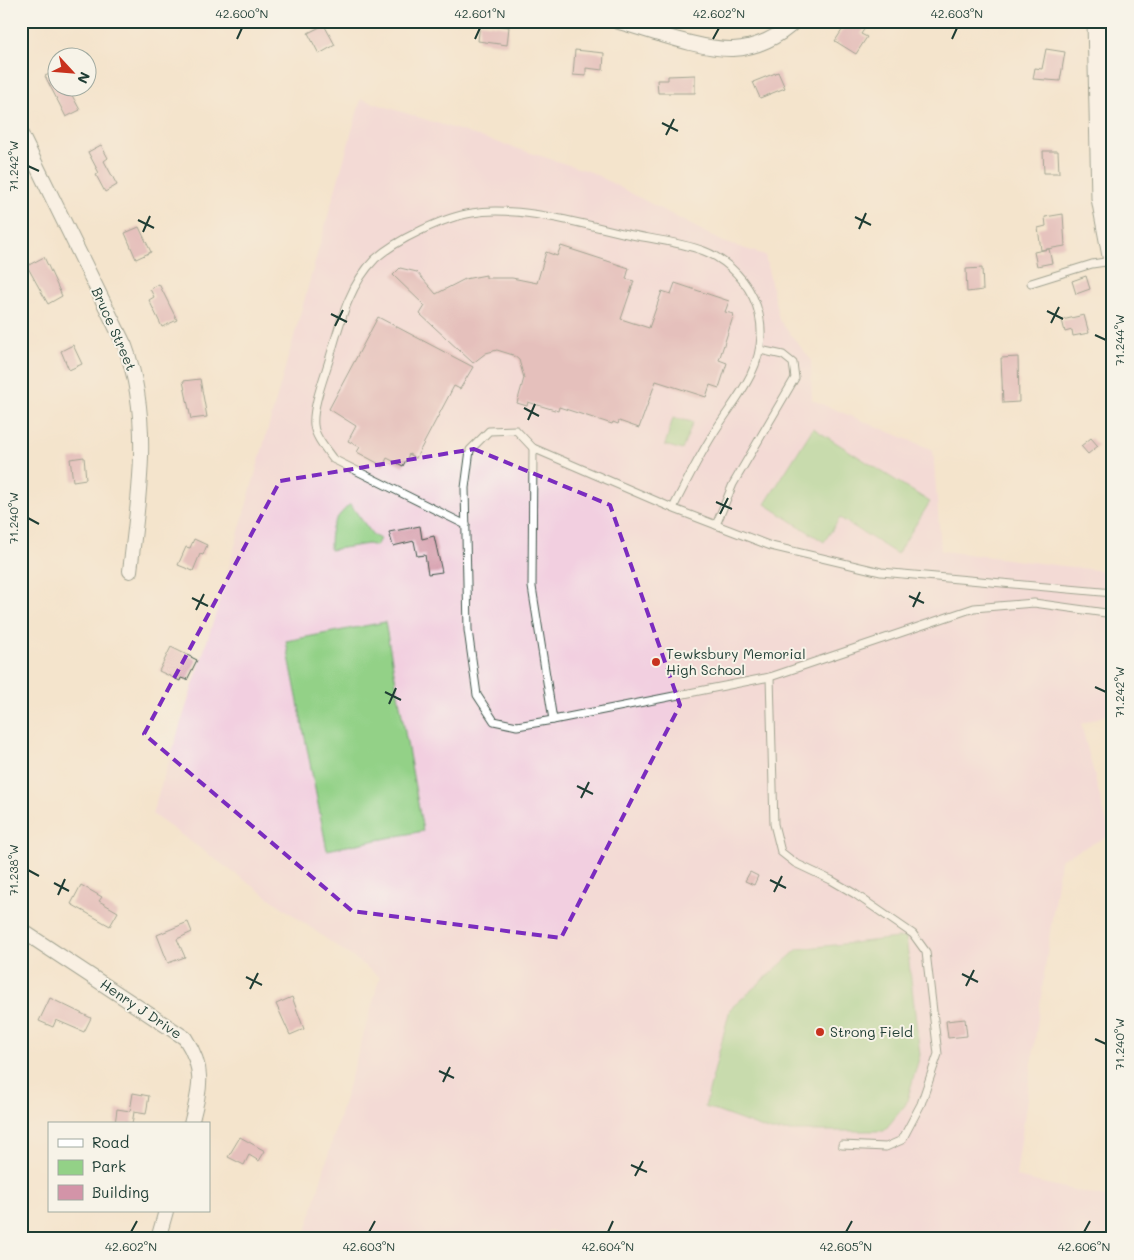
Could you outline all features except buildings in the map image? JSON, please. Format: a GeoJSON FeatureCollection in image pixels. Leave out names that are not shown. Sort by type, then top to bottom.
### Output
{"type":"FeatureCollection","features":[{"type":"Feature","properties":{"kind":"main road"},"geometry":{"type":"LineString","coordinates":[[1098,21],[1106,176],[1104,226],[1113,261]]}},
{"type":"Feature","properties":{"kind":"street"},"geometry":{"type":"LineString","coordinates":[[616,21],[706,45],[733,49],[762,43],[783,33],[795,21]]}},
{"type":"Feature","properties":{"kind":"street","name":"Bruce Street"},"geometry":{"type":"LineString","coordinates":[[21,134],[124,346],[135,376],[140,406],[141,470],[130,571]]}},
{"type":"Feature","properties":{"kind":"street","name":"Henry J Drive"},"geometry":{"type":"LineString","coordinates":[[21,930],[185,1038],[195,1053],[200,1066],[199,1093],[192,1122]]}},
{"type":"Feature","properties":{"kind":"street"},"geometry":{"type":"LineString","coordinates":[[158,1239],[166,1212]]}},
{"type":"Feature","properties":{"kind":"lane"},"geometry":{"type":"LineString","coordinates":[[466,525],[333,459],[321,443],[314,425],[317,404],[343,314],[358,280],[376,259],[414,235],[450,217],[475,212],[509,212],[562,220],[704,251],[729,266],[746,284],[759,310],[762,335],[758,361],[748,382],[716,430],[674,508]]}},
{"type":"Feature","properties":{"kind":"lane"},"geometry":{"type":"LineString","coordinates":[[1031,283],[1092,264],[1113,261]]}},
{"type":"Feature","properties":{"kind":"lane"},"geometry":{"type":"LineString","coordinates":[[716,524],[732,484],[795,378],[793,363],[782,355],[760,350]]}},
{"type":"Feature","properties":{"kind":"lane"},"geometry":{"type":"LineString","coordinates":[[1113,593],[882,572],[771,546],[674,508],[532,448],[516,430],[489,431],[470,450],[465,488],[468,630],[477,695],[494,721],[517,726],[770,677],[974,608],[1034,603],[1113,614]]}},
{"type":"Feature","properties":{"kind":"lane"},"geometry":{"type":"LineString","coordinates":[[532,448],[532,587],[553,720]]}},
{"type":"Feature","properties":{"kind":"lane"},"geometry":{"type":"LineString","coordinates":[[770,677],[774,824],[781,852],[794,863],[856,894],[913,934],[926,952],[938,1054],[921,1104],[902,1140],[886,1147],[842,1145]]}},
{"type":"Feature","properties":{"kind":"highlighted area"},"geometry":{"type":"Polygon","coordinates":[[[474,449],[610,505],[680,705],[561,938],[352,911],[144,734],[280,481],[474,449]]]}},
{"type":"Feature","properties":{"kind":"shaded area","name":"Tewksbury Memorial High School"},"geometry":{"type":"Polygon","coordinates":[[[361,99],[591,172],[723,242],[765,255],[779,320],[811,360],[812,400],[933,450],[941,551],[1113,572],[1113,712],[1081,724],[1110,835],[1060,860],[1016,1177],[1113,1199],[1113,1239],[581,1239],[548,1230],[545,1239],[304,1239],[380,977],[152,814],[216,613],[361,99]]]}},
{"type":"Feature","properties":{"kind":"green space"},"geometry":{"type":"Polygon","coordinates":[[[673,418],[693,422],[682,450],[665,445],[673,418]]]}},
{"type":"Feature","properties":{"kind":"green space"},"geometry":{"type":"Polygon","coordinates":[[[813,428],[930,502],[897,554],[840,518],[824,542],[765,504],[813,428]]]}},
{"type":"Feature","properties":{"kind":"green space"},"geometry":{"type":"Polygon","coordinates":[[[350,504],[373,535],[380,539],[376,546],[368,544],[330,550],[332,529],[336,519],[350,504]]]}},
{"type":"Feature","properties":{"kind":"green space"},"geometry":{"type":"Polygon","coordinates":[[[385,622],[423,831],[327,850],[286,641],[385,622]]]}},
{"type":"Feature","properties":{"kind":"green space","name":"Strong Field"},"geometry":{"type":"Polygon","coordinates":[[[906,937],[920,1055],[906,1104],[884,1131],[771,1131],[705,1107],[730,1009],[798,949],[906,937]]]}},
{"type":"Feature","properties":{"kind":"place","name":"Tewksbury Memorial High School"},"geometry":{"type":"Point","coordinates":[656,662]}},
{"type":"Feature","properties":{"kind":"place","name":"Strong Field"},"geometry":{"type":"Point","coordinates":[820,1032]}}]}
